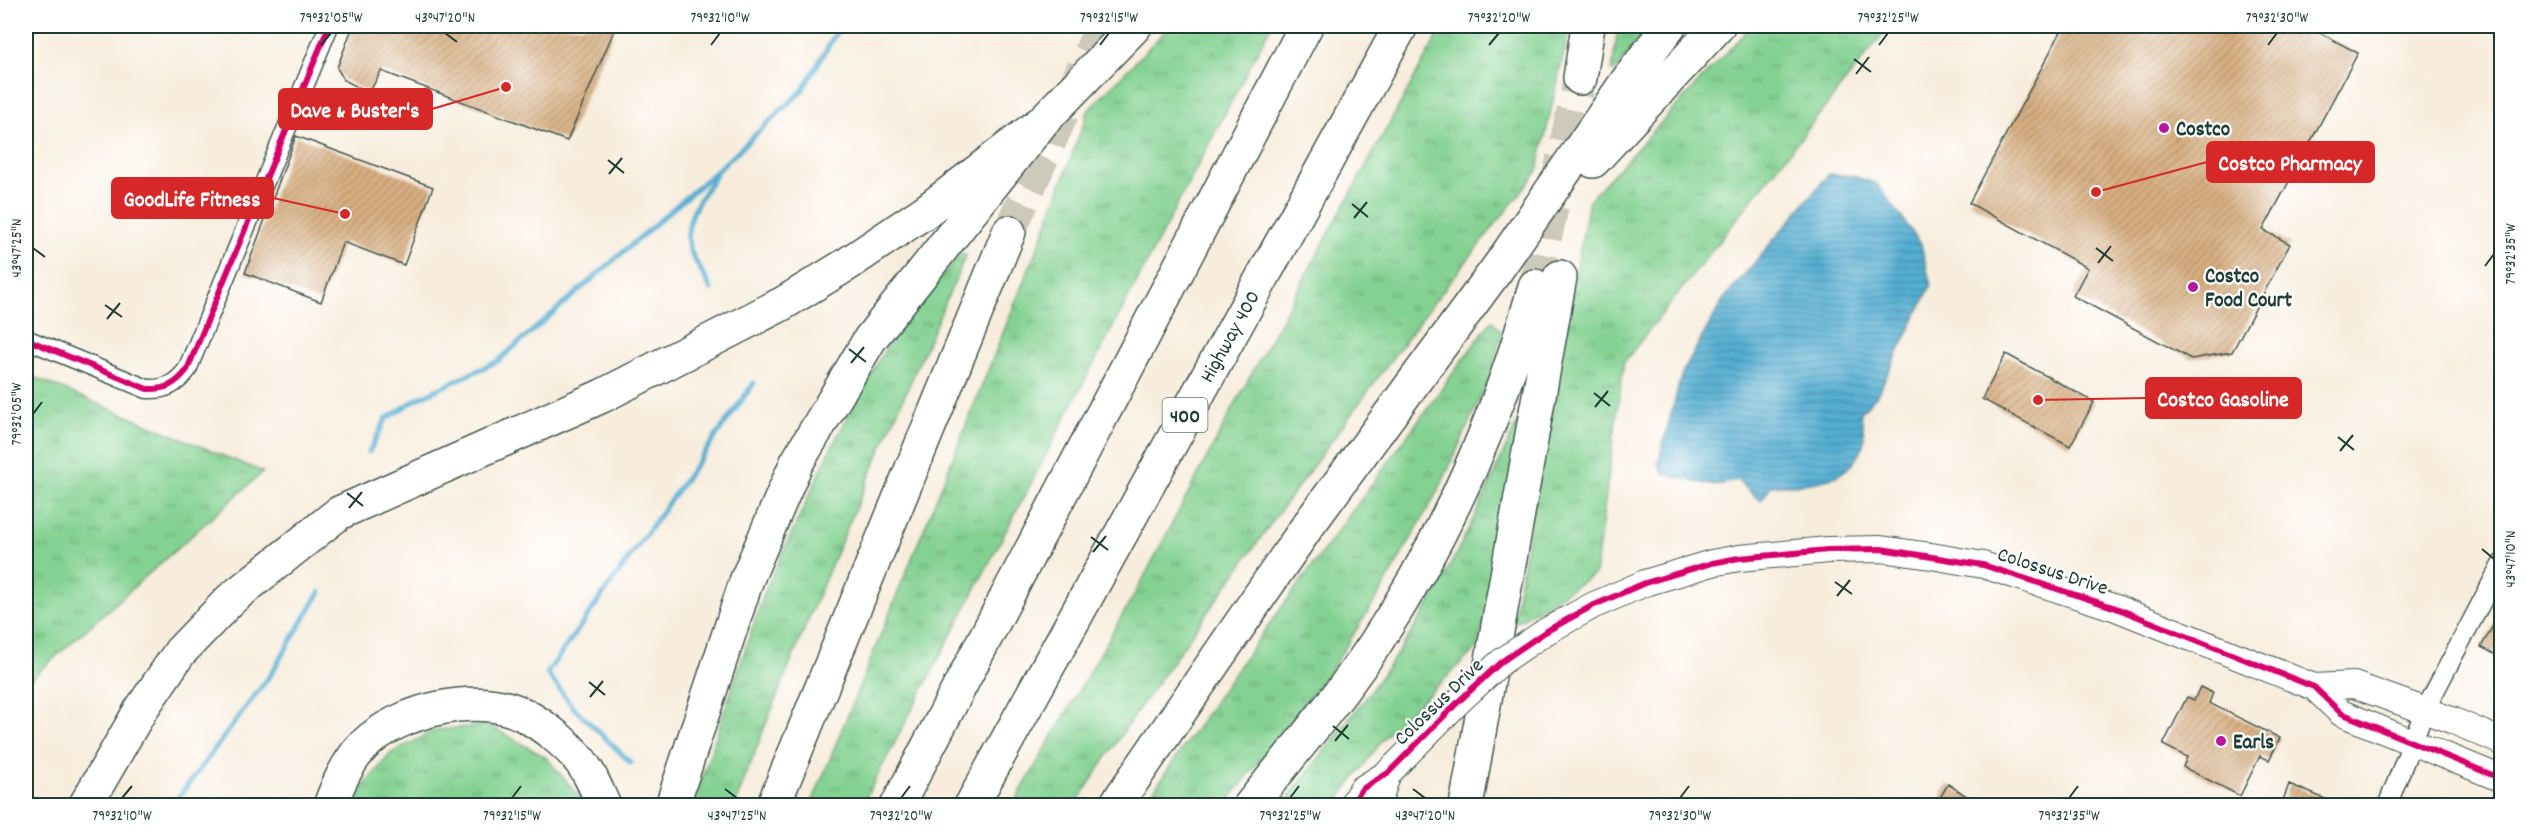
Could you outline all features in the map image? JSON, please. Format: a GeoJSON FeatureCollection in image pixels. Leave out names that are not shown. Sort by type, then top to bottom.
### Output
{"type":"FeatureCollection","features":[{"type":"Feature","properties":{"kind":"highway"},"geometry":{"type":"LineString","coordinates":[[672,806],[747,579],[796,464],[870,339],[1042,122],[1135,26]]}},
{"type":"Feature","properties":{"kind":"highway"},"geometry":{"type":"LineString","coordinates":[[897,806],[1306,26]]}},
{"type":"Feature","properties":{"kind":"highway","name":"Highway 400"},"geometry":{"type":"LineString","coordinates":[[971,806],[1401,26]]}},
{"type":"Feature","properties":{"kind":"highway"},"geometry":{"type":"LineString","coordinates":[[1580,78],[1588,26]]}},
{"type":"Feature","properties":{"kind":"highway"},"geometry":{"type":"LineString","coordinates":[[1115,806],[1307,527],[1500,265],[1627,81],[1669,26]]}},
{"type":"Feature","properties":{"kind":"highway"},"geometry":{"type":"LineString","coordinates":[[1500,265],[1718,26]]}},
{"type":"Feature","properties":{"kind":"highway"},"geometry":{"type":"LineString","coordinates":[[85,806],[140,711],[180,652],[231,599],[339,513],[602,396],[782,304],[846,266],[926,211],[1042,122]]}},
{"type":"Feature","properties":{"kind":"highway"},"geometry":{"type":"LineString","coordinates":[[773,806],[1010,232]]}},
{"type":"Feature","properties":{"kind":"highway"},"geometry":{"type":"LineString","coordinates":[[1250,806],[1374,646],[1411,587],[1445,525],[1476,459],[1548,281],[1466,806]]}},
{"type":"Feature","properties":{"kind":"highway"},"geometry":{"type":"LineString","coordinates":[[330,806],[339,780],[363,746],[406,717],[443,706],[488,704],[523,714],[552,734],[585,767],[604,806]]}},
{"type":"Feature","properties":{"kind":"street"},"geometry":{"type":"LineString","coordinates":[[26,339],[147,389],[173,385],[182,377],[188,370],[329,26]]}},
{"type":"Feature","properties":{"kind":"street","name":"Colossus Drive"},"geometry":{"type":"LineString","coordinates":[[1351,806],[1362,789],[1392,769],[1501,662],[1545,632],[1592,606],[1644,583],[1712,563],[1739,558],[1828,550],[1881,549],[1983,565],[2116,608],[2314,687],[2341,713],[2502,779]]}},
{"type":"Feature","properties":{"kind":"street"},"geometry":{"type":"LineString","coordinates":[[2387,806],[2425,710],[2502,563]]}},
{"type":"Feature","properties":{"kind":"street","name":"Colossus Drive"},"geometry":{"type":"LineString","coordinates":[[2314,687],[2354,685],[2425,710],[2502,742]]}},
{"type":"Feature","properties":{"kind":"street","name":"Colossus Drive"},"geometry":{"type":"LineString","coordinates":[[1377,806],[1392,769]]}},
{"type":"Feature","properties":{"kind":"green space"},"geometry":{"type":"Polygon","coordinates":[[[1170,26],[1271,26],[862,805],[811,805],[1048,221],[1088,111],[1170,26]]]}},
{"type":"Feature","properties":{"kind":"green space"},"geometry":{"type":"Polygon","coordinates":[[[1443,26],[1570,26],[1537,172],[1427,311],[1277,515],[1135,714],[1075,805],[1013,805],[1142,581],[1241,393],[1443,26]]]}},
{"type":"Feature","properties":{"kind":"green space"},"geometry":{"type":"Polygon","coordinates":[[[1618,26],[1648,26],[1615,71],[1612,71],[1618,26]]]}},
{"type":"Feature","properties":{"kind":"green space"},"geometry":{"type":"Polygon","coordinates":[[[1751,26],[1889,26],[1624,362],[1595,574],[1512,625],[1589,200],[1751,26]]]}},
{"type":"Feature","properties":{"kind":"green space"},"geometry":{"type":"Polygon","coordinates":[[[961,253],[966,255],[789,666],[735,805],[693,805],[764,593],[833,444],[888,344],[961,253]]]}},
{"type":"Feature","properties":{"kind":"green space"},"geometry":{"type":"Polygon","coordinates":[[[1492,320],[1502,333],[1490,377],[1440,487],[1383,588],[1332,668],[1225,805],[1143,806],[1239,666],[1492,320]]]}},
{"type":"Feature","properties":{"kind":"green space"},"geometry":{"type":"Polygon","coordinates":[[[26,374],[263,472],[26,683],[26,374]]]}},
{"type":"Feature","properties":{"kind":"green space"},"geometry":{"type":"Polygon","coordinates":[[[1521,413],[1488,609],[1476,649],[1385,736],[1335,805],[1282,806],[1370,692],[1418,622],[1460,546],[1521,413]]]}},
{"type":"Feature","properties":{"kind":"green space"},"geometry":{"type":"Polygon","coordinates":[[[488,725],[546,757],[584,805],[347,806],[391,753],[436,730],[488,725]]]}},
{"type":"Feature","properties":{"kind":"water"},"geometry":{"type":"Polygon","coordinates":[[[1829,174],[1853,176],[1877,184],[1921,244],[1931,286],[1877,395],[1861,412],[1864,442],[1856,459],[1837,476],[1825,480],[1771,486],[1761,500],[1737,480],[1715,486],[1664,474],[1658,463],[1682,373],[1723,300],[1829,174]]]}},
{"type":"Feature","properties":{"kind":"building"},"geometry":{"type":"Polygon","coordinates":[[[353,26],[616,26],[567,141],[381,71],[369,93],[344,80],[337,68],[353,26]]]}},
{"type":"Feature","properties":{"kind":"building","name":"Costco"},"geometry":{"type":"Polygon","coordinates":[[[2064,26],[2307,26],[2358,53],[2263,230],[2290,244],[2232,352],[2191,359],[2073,296],[2088,268],[1969,203],[2064,26]]]}},
{"type":"Feature","properties":{"kind":"building"},"geometry":{"type":"Polygon","coordinates":[[[296,136],[433,187],[404,265],[343,242],[321,302],[245,273],[296,136]]]}},
{"type":"Feature","properties":{"kind":"building"},"geometry":{"type":"Polygon","coordinates":[[[2006,354],[2094,402],[2070,446],[1982,399],[2006,354]]]}},
{"type":"Feature","properties":{"kind":"building"},"geometry":{"type":"Polygon","coordinates":[[[2502,610],[2502,658],[2481,647],[2502,610]]]}},
{"type":"Feature","properties":{"kind":"building","name":"Earls"},"geometry":{"type":"Polygon","coordinates":[[[2200,687],[2213,693],[2209,703],[2280,738],[2269,760],[2260,756],[2240,796],[2183,767],[2187,757],[2163,745],[2187,697],[2194,700],[2200,687]]]}},
{"type":"Feature","properties":{"kind":"building"},"geometry":{"type":"Polygon","coordinates":[[[1948,784],[1982,806],[1935,806],[1948,784]]]}},
{"type":"Feature","properties":{"kind":"building"},"geometry":{"type":"Polygon","coordinates":[[[2289,784],[2340,805],[2340,806],[2281,806],[2289,784]]]}},
{"type":"Feature","properties":{"kind":"waterway"},"geometry":{"type":"LineString","coordinates":[[369,452],[386,419],[417,399],[498,361],[722,166],[802,91],[840,26]]}},
{"type":"Feature","properties":{"kind":"waterway"},"geometry":{"type":"LineString","coordinates":[[711,289],[691,252],[688,231],[694,211],[716,175]]}},
{"type":"Feature","properties":{"kind":"waterway"},"geometry":{"type":"LineString","coordinates":[[631,763],[573,707],[547,673],[754,383]]}},
{"type":"Feature","properties":{"kind":"waterway"},"geometry":{"type":"LineString","coordinates":[[172,806],[271,674],[320,592]]}},
{"type":"Feature","properties":{"kind":"tunnel"},"geometry":{"type":"LineString","coordinates":[[1009,232],[1102,26]]}},
{"type":"Feature","properties":{"kind":"tunnel"},"geometry":{"type":"LineString","coordinates":[[1535,286],[1580,78]]}},
{"type":"Feature","properties":{"kind":"cycle path"},"geometry":{"type":"LineString","coordinates":[[26,339],[147,389],[165,387],[183,375],[329,26]]}},
{"type":"Feature","properties":{"kind":"cycle path"},"geometry":{"type":"LineString","coordinates":[[1351,806],[1362,789],[1388,773],[1501,662],[1545,632],[1592,606],[1645,583],[1712,563],[1739,558],[1828,550],[1881,549],[1983,565],[2116,608],[2314,687],[2341,713],[2502,779]]}},
{"type":"Feature","properties":{"kind":"place","name":"Dave & Buster's"},"geometry":{"type":"Point","coordinates":[506,87]}},
{"type":"Feature","properties":{"kind":"place","name":"Costco"},"geometry":{"type":"Point","coordinates":[2164,128]}},
{"type":"Feature","properties":{"kind":"place","name":"Costco Pharmacy"},"geometry":{"type":"Point","coordinates":[2096,192]}},
{"type":"Feature","properties":{"kind":"place","name":"GoodLife Fitness"},"geometry":{"type":"Point","coordinates":[345,214]}},
{"type":"Feature","properties":{"kind":"place","name":"Costco Food Court"},"geometry":{"type":"Point","coordinates":[2193,287]}},
{"type":"Feature","properties":{"kind":"place","name":"Costco Gasoline"},"geometry":{"type":"Point","coordinates":[2038,400]}},
{"type":"Feature","properties":{"kind":"place","name":"Earls"},"geometry":{"type":"Point","coordinates":[2221,741]}}]}
